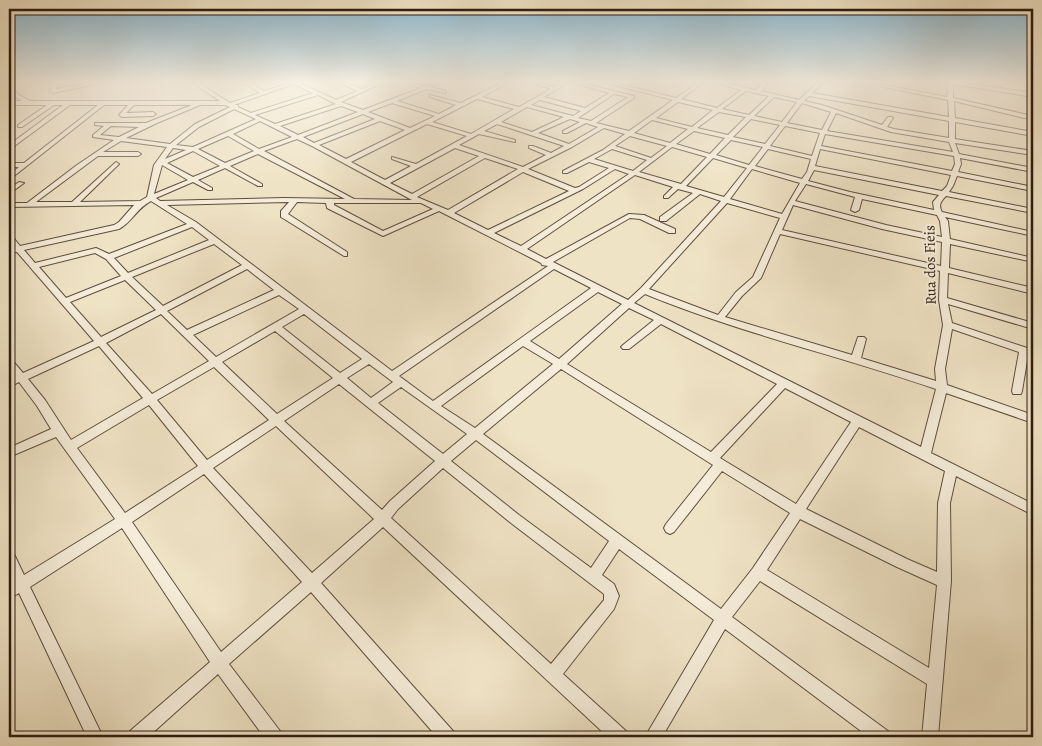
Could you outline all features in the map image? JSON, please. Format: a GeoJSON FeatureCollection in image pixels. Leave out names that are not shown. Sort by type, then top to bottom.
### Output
{"type":"FeatureCollection","features":[{"type":"Feature","properties":{"kind":"street"},"geometry":{"type":"LineString","coordinates":[[20,126],[33,117]]}},
{"type":"Feature","properties":{"kind":"street"},"geometry":{"type":"LineString","coordinates":[[9,148],[51,117]]}},
{"type":"Feature","properties":{"kind":"street"},"geometry":{"type":"LineString","coordinates":[[9,178],[86,117]]}},
{"type":"Feature","properties":{"kind":"street"},"geometry":{"type":"LineString","coordinates":[[30,204],[121,138],[168,117]]}},
{"type":"Feature","properties":{"kind":"street"},"geometry":{"type":"LineString","coordinates":[[154,201],[159,164],[172,144],[211,117]]}},
{"type":"Feature","properties":{"kind":"street"},"geometry":{"type":"LineString","coordinates":[[257,117],[386,182],[417,200],[448,213],[629,304],[1033,510]]}},
{"type":"Feature","properties":{"kind":"street"},"geometry":{"type":"LineString","coordinates":[[275,126],[301,117]]}},
{"type":"Feature","properties":{"kind":"street"},"geometry":{"type":"LineString","coordinates":[[154,201],[193,180],[258,151],[349,117]]}},
{"type":"Feature","properties":{"kind":"street"},"geometry":{"type":"LineString","coordinates":[[374,117],[410,130]]}},
{"type":"Feature","properties":{"kind":"street"},"geometry":{"type":"LineString","coordinates":[[346,162],[439,117]]}},
{"type":"Feature","properties":{"kind":"street"},"geometry":{"type":"LineString","coordinates":[[386,182],[506,117]]}},
{"type":"Feature","properties":{"kind":"street"},"geometry":{"type":"LineString","coordinates":[[532,134],[571,117],[671,146],[859,196],[1033,234]]}},
{"type":"Feature","properties":{"kind":"street"},"geometry":{"type":"LineString","coordinates":[[565,132],[598,117]]}},
{"type":"Feature","properties":{"kind":"street"},"geometry":{"type":"LineString","coordinates":[[487,233],[633,174],[709,117]]}},
{"type":"Feature","properties":{"kind":"street"},"geometry":{"type":"LineString","coordinates":[[666,196],[680,187],[712,157],[749,117]]}},
{"type":"Feature","properties":{"kind":"street"},"geometry":{"type":"LineString","coordinates":[[754,117],[823,132],[957,154],[1033,170]]}},
{"type":"Feature","properties":{"kind":"street"},"geometry":{"type":"LineString","coordinates":[[136,737],[312,583],[384,518],[394,505],[443,461],[560,364],[644,290],[726,201],[789,117]]}},
{"type":"Feature","properties":{"kind":"street"},"geometry":{"type":"LineString","coordinates":[[719,319],[739,294],[757,278],[791,202],[812,167],[817,147],[831,117]]}},
{"type":"Feature","properties":{"kind":"street"},"geometry":{"type":"LineString","coordinates":[[852,117],[896,131],[1033,153]]}},
{"type":"Feature","properties":{"kind":"street"},"geometry":{"type":"LineString","coordinates":[[931,117],[1033,134]]}},
{"type":"Feature","properties":{"kind":"street","name":"Rua dos Fieis"},"geometry":{"type":"LineString","coordinates":[[925,454],[942,387],[940,369],[948,325],[943,300],[943,269],[946,240],[944,221],[937,209],[937,202],[950,186],[958,164],[957,154],[952,144],[952,117]]}},
{"type":"Feature","properties":{"kind":"street"},"geometry":{"type":"LineString","coordinates":[[565,172],[611,148],[650,118],[813,158]]}},
{"type":"Feature","properties":{"kind":"street"},"geometry":{"type":"LineString","coordinates":[[884,127],[890,118]]}},
{"type":"Feature","properties":{"kind":"street"},"geometry":{"type":"LineString","coordinates":[[159,164],[261,119]]}},
{"type":"Feature","properties":{"kind":"street"},"geometry":{"type":"LineString","coordinates":[[314,145],[380,119]]}},
{"type":"Feature","properties":{"kind":"street"},"geometry":{"type":"LineString","coordinates":[[427,122],[513,142]]}},
{"type":"Feature","properties":{"kind":"street"},"geometry":{"type":"LineString","coordinates":[[497,122],[570,146]]}},
{"type":"Feature","properties":{"kind":"street"},"geometry":{"type":"LineString","coordinates":[[96,124],[148,125]]}},
{"type":"Feature","properties":{"kind":"street"},"geometry":{"type":"LineString","coordinates":[[110,124],[95,136],[172,144],[194,149],[260,185]]}},
{"type":"Feature","properties":{"kind":"street"},"geometry":{"type":"LineString","coordinates":[[448,213],[523,169],[570,146],[603,126]]}},
{"type":"Feature","properties":{"kind":"street"},"geometry":{"type":"LineString","coordinates":[[228,133],[258,151],[354,200]]}},
{"type":"Feature","properties":{"kind":"street"},"geometry":{"type":"LineString","coordinates":[[455,146],[588,192]]}},
{"type":"Feature","properties":{"kind":"street"},"geometry":{"type":"LineString","coordinates":[[531,147],[550,155]]}},
{"type":"Feature","properties":{"kind":"street"},"geometry":{"type":"LineString","coordinates":[[817,147],[1033,189]]}},
{"type":"Feature","properties":{"kind":"street"},"geometry":{"type":"LineString","coordinates":[[611,148],[652,160]]}},
{"type":"Feature","properties":{"kind":"street"},"geometry":{"type":"LineString","coordinates":[[97,154],[138,154]]}},
{"type":"Feature","properties":{"kind":"street"},"geometry":{"type":"LineString","coordinates":[[9,205],[139,204],[154,201],[417,200],[484,155]]}},
{"type":"Feature","properties":{"kind":"street"},"geometry":{"type":"LineString","coordinates":[[394,158],[417,166]]}},
{"type":"Feature","properties":{"kind":"street"},"geometry":{"type":"LineString","coordinates":[[590,160],[784,217]]}},
{"type":"Feature","properties":{"kind":"street"},"geometry":{"type":"LineString","coordinates":[[74,204],[116,164]]}},
{"type":"Feature","properties":{"kind":"street"},"geometry":{"type":"LineString","coordinates":[[159,164],[210,189]]}},
{"type":"Feature","properties":{"kind":"street"},"geometry":{"type":"LineString","coordinates":[[9,165],[25,165]]}},
{"type":"Feature","properties":{"kind":"street"},"geometry":{"type":"LineString","coordinates":[[812,167],[1033,211]]}},
{"type":"Feature","properties":{"kind":"street"},"geometry":{"type":"LineString","coordinates":[[520,250],[613,168]]}},
{"type":"Feature","properties":{"kind":"street"},"geometry":{"type":"LineString","coordinates":[[9,192],[21,183]]}},
{"type":"Feature","properties":{"kind":"street"},"geometry":{"type":"LineString","coordinates":[[663,219],[697,193]]}},
{"type":"Feature","properties":{"kind":"street"},"geometry":{"type":"LineString","coordinates":[[855,210],[859,196]]}},
{"type":"Feature","properties":{"kind":"street"},"geometry":{"type":"LineString","coordinates":[[295,200],[285,211],[284,215],[344,254]]}},
{"type":"Feature","properties":{"kind":"street"},"geometry":{"type":"LineString","coordinates":[[330,200],[330,206],[383,234],[438,209]]}},
{"type":"Feature","properties":{"kind":"street"},"geometry":{"type":"LineString","coordinates":[[154,201],[193,224],[369,359],[475,434],[882,737]]}},
{"type":"Feature","properties":{"kind":"street"},"geometry":{"type":"LineString","coordinates":[[791,202],[1033,260]]}},
{"type":"Feature","properties":{"kind":"street"},"geometry":{"type":"LineString","coordinates":[[9,251],[116,227],[122,224],[139,204]]}},
{"type":"Feature","properties":{"kind":"street"},"geometry":{"type":"LineString","coordinates":[[371,403],[397,379],[549,264],[626,217],[638,216],[672,231]]}},
{"type":"Feature","properties":{"kind":"street"},"geometry":{"type":"LineString","coordinates":[[109,257],[193,224]]}},
{"type":"Feature","properties":{"kind":"street"},"geometry":{"type":"LineString","coordinates":[[777,231],[1033,291]]}},
{"type":"Feature","properties":{"kind":"street"},"geometry":{"type":"LineString","coordinates":[[9,238],[150,399],[206,468],[312,583],[447,737]]}},
{"type":"Feature","properties":{"kind":"street"},"geometry":{"type":"LineString","coordinates":[[66,301],[214,241]]}},
{"type":"Feature","properties":{"kind":"street"},"geometry":{"type":"LineString","coordinates":[[32,266],[96,250],[109,257],[127,277],[277,421],[620,737]]}},
{"type":"Feature","properties":{"kind":"street"},"geometry":{"type":"LineString","coordinates":[[9,383],[100,342],[247,266]]}},
{"type":"Feature","properties":{"kind":"street"},"geometry":{"type":"LineString","coordinates":[[433,406],[597,288]]}},
{"type":"Feature","properties":{"kind":"street"},"geometry":{"type":"LineString","coordinates":[[644,290],[719,319],[942,387],[1033,419]]}},
{"type":"Feature","properties":{"kind":"street"},"geometry":{"type":"LineString","coordinates":[[186,334],[280,291]]}},
{"type":"Feature","properties":{"kind":"street"},"geometry":{"type":"LineString","coordinates":[[943,300],[1033,326]]}},
{"type":"Feature","properties":{"kind":"street"},"geometry":{"type":"LineString","coordinates":[[70,446],[306,309]]}},
{"type":"Feature","properties":{"kind":"street"},"geometry":{"type":"LineString","coordinates":[[626,347],[660,320]]}},
{"type":"Feature","properties":{"kind":"street"},"geometry":{"type":"LineString","coordinates":[[948,325],[1028,352],[1017,391]]}},
{"type":"Feature","properties":{"kind":"street"},"geometry":{"type":"LineString","coordinates":[[276,327],[515,519],[609,589],[612,596],[609,604],[552,675]]}},
{"type":"Feature","properties":{"kind":"street"},"geometry":{"type":"LineString","coordinates":[[856,360],[861,339]]}},
{"type":"Feature","properties":{"kind":"street"},"geometry":{"type":"LineString","coordinates":[[523,341],[797,511],[902,563],[944,581]]}},
{"type":"Feature","properties":{"kind":"street"},"geometry":{"type":"LineString","coordinates":[[9,592],[206,468],[369,359]]}},
{"type":"Feature","properties":{"kind":"street"},"geometry":{"type":"LineString","coordinates":[[9,362],[123,520],[220,664],[274,737]]}},
{"type":"Feature","properties":{"kind":"street"},"geometry":{"type":"LineString","coordinates":[[670,528],[717,461],[784,383]]}},
{"type":"Feature","properties":{"kind":"street"},"geometry":{"type":"LineString","coordinates":[[653,737],[723,618],[758,572],[858,420]]}},
{"type":"Feature","properties":{"kind":"street"},"geometry":{"type":"LineString","coordinates":[[9,453],[58,430]]}},
{"type":"Feature","properties":{"kind":"street"},"geometry":{"type":"LineString","coordinates":[[930,737],[944,581],[944,503],[952,468]]}},
{"type":"Feature","properties":{"kind":"street"},"geometry":{"type":"LineString","coordinates":[[593,577],[617,541]]}},
{"type":"Feature","properties":{"kind":"street"},"geometry":{"type":"LineString","coordinates":[[9,558],[95,737]]}},
{"type":"Feature","properties":{"kind":"street"},"geometry":{"type":"LineString","coordinates":[[758,572],[935,680]]}}]}
